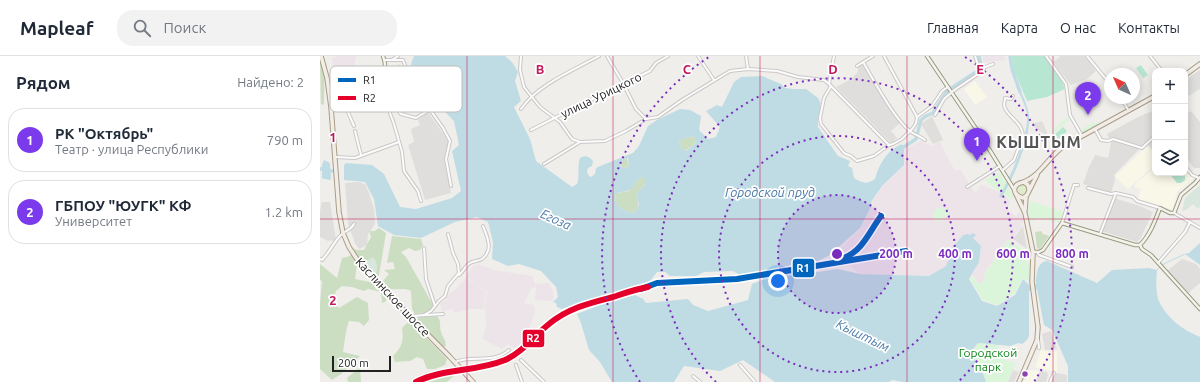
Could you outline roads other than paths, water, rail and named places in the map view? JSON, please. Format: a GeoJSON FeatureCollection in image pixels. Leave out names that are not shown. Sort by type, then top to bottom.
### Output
{"type":"FeatureCollection","features":[{"type":"Feature","properties":{"kind":"main road","name":"Каслинское шоссе"},"geometry":{"type":"LineString","coordinates":[[321,56],[327,78],[330,100]]}},
{"type":"Feature","properties":{"kind":"main road"},"geometry":{"type":"LineString","coordinates":[[1188,73],[1200,64]]}},
{"type":"Feature","properties":{"kind":"main road"},"geometry":{"type":"LineString","coordinates":[[1018,382],[1038,336],[1038,327],[1032,282],[1035,252],[1025,213],[1016,193],[1015,186],[1031,179],[1058,149],[1152,98]]}},
{"type":"Feature","properties":{"kind":"main road","name":"Каслинское шоссе"},"geometry":{"type":"LineString","coordinates":[[331,112],[338,207],[343,233],[349,247],[362,267],[473,382]]}},
{"type":"Feature","properties":{"kind":"main road"},"geometry":{"type":"LineString","coordinates":[[1025,213],[1025,201],[1038,172]]}},
{"type":"Feature","properties":{"kind":"main road"},"geometry":{"type":"LineString","coordinates":[[1023,182],[1028,184],[1029,190]]}},
{"type":"Feature","properties":{"kind":"main road"},"geometry":{"type":"LineString","coordinates":[[1016,193],[1023,198],[1027,195]]}},
{"type":"Feature","properties":{"kind":"street"},"geometry":{"type":"LineString","coordinates":[[383,56],[385,66]]}},
{"type":"Feature","properties":{"kind":"street"},"geometry":{"type":"LineString","coordinates":[[392,60],[398,56]]}},
{"type":"Feature","properties":{"kind":"street"},"geometry":{"type":"LineString","coordinates":[[521,56],[520,70],[524,87],[540,107],[560,122],[572,139],[580,142],[605,141],[646,119],[658,117],[730,71],[748,69],[777,71],[798,77],[824,80],[830,77]]}},
{"type":"Feature","properties":{"kind":"street"},"geometry":{"type":"LineString","coordinates":[[521,109],[532,96],[548,84],[599,56]]}},
{"type":"Feature","properties":{"kind":"street"},"geometry":{"type":"LineString","coordinates":[[607,56],[623,83],[636,110],[646,119]]}},
{"type":"Feature","properties":{"kind":"street","name":"улица Урицкого"},"geometry":{"type":"LineString","coordinates":[[531,130],[623,83],[650,71],[656,63],[668,56]]}},
{"type":"Feature","properties":{"kind":"street"},"geometry":{"type":"LineString","coordinates":[[698,56],[714,80]]}},
{"type":"Feature","properties":{"kind":"street"},"geometry":{"type":"LineString","coordinates":[[746,56],[748,69]]}},
{"type":"Feature","properties":{"kind":"street"},"geometry":{"type":"LineString","coordinates":[[834,56],[830,85],[824,98],[820,118],[821,124],[844,153],[857,161],[874,156],[889,145],[902,139],[912,132],[916,123],[917,117],[884,56]]}},
{"type":"Feature","properties":{"kind":"street"},"geometry":{"type":"LineString","coordinates":[[857,66],[873,56]]}},
{"type":"Feature","properties":{"kind":"street"},"geometry":{"type":"LineString","coordinates":[[927,56],[1003,170],[1016,193]]}},
{"type":"Feature","properties":{"kind":"street"},"geometry":{"type":"LineString","coordinates":[[975,56],[978,68],[982,70]]}},
{"type":"Feature","properties":{"kind":"street"},"geometry":{"type":"LineString","coordinates":[[1046,56],[1066,84],[1070,115],[1082,136]]}},
{"type":"Feature","properties":{"kind":"street"},"geometry":{"type":"LineString","coordinates":[[1087,56],[1104,77]]}},
{"type":"Feature","properties":{"kind":"street"},"geometry":{"type":"LineString","coordinates":[[1150,56],[1160,68]]}},
{"type":"Feature","properties":{"kind":"street"},"geometry":{"type":"LineString","coordinates":[[384,60],[403,60],[405,66]]}},
{"type":"Feature","properties":{"kind":"street"},"geometry":{"type":"LineString","coordinates":[[863,62],[897,116],[912,132],[925,140]]}},
{"type":"Feature","properties":{"kind":"street"},"geometry":{"type":"LineString","coordinates":[[917,117],[932,106],[942,91],[960,85],[981,72],[985,67],[993,64]]}},
{"type":"Feature","properties":{"kind":"street"},"geometry":{"type":"LineString","coordinates":[[824,80],[889,145]]}},
{"type":"Feature","properties":{"kind":"street"},"geometry":{"type":"LineString","coordinates":[[935,115],[949,89]]}},
{"type":"Feature","properties":{"kind":"street"},"geometry":{"type":"LineString","coordinates":[[1003,170],[1014,160],[1023,136],[1020,126],[1006,111],[1004,104],[1005,98],[1011,99],[1013,96]]}},
{"type":"Feature","properties":{"kind":"street"},"geometry":{"type":"LineString","coordinates":[[1125,104],[1129,111]]}},
{"type":"Feature","properties":{"kind":"street"},"geometry":{"type":"LineString","coordinates":[[348,112],[354,126]]}},
{"type":"Feature","properties":{"kind":"street"},"geometry":{"type":"LineString","coordinates":[[390,112],[402,152],[404,171],[418,191],[421,201]]}},
{"type":"Feature","properties":{"kind":"street"},"geometry":{"type":"LineString","coordinates":[[399,112],[401,114],[416,118],[426,112]]}},
{"type":"Feature","properties":{"kind":"street"},"geometry":{"type":"LineString","coordinates":[[431,112],[443,128],[450,141],[446,159],[451,186]]}},
{"type":"Feature","properties":{"kind":"street"},"geometry":{"type":"LineString","coordinates":[[1095,129],[1101,140],[1108,141],[1114,139],[1142,148],[1152,139]]}},
{"type":"Feature","properties":{"kind":"street"},"geometry":{"type":"LineString","coordinates":[[355,131],[362,155]]}},
{"type":"Feature","properties":{"kind":"street"},"geometry":{"type":"LineString","coordinates":[[335,157],[355,158],[399,142]]}},
{"type":"Feature","properties":{"kind":"street"},"geometry":{"type":"LineString","coordinates":[[544,164],[580,142]]}},
{"type":"Feature","properties":{"kind":"street"},"geometry":{"type":"LineString","coordinates":[[967,186],[1000,166]]}},
{"type":"Feature","properties":{"kind":"street"},"geometry":{"type":"LineString","coordinates":[[1174,213],[1181,195],[1200,177],[1192,175],[1188,170]]}},
{"type":"Feature","properties":{"kind":"street"},"geometry":{"type":"LineString","coordinates":[[1010,182],[1023,182]]}},
{"type":"Feature","properties":{"kind":"street"},"geometry":{"type":"LineString","coordinates":[[1035,252],[1044,248],[1062,223],[1074,185],[1078,185]]}},
{"type":"Feature","properties":{"kind":"street"},"geometry":{"type":"LineString","coordinates":[[1088,188],[1111,194],[1116,193],[1133,197],[1137,201],[1160,208],[1170,213],[1174,213],[1200,228]]}},
{"type":"Feature","properties":{"kind":"street"},"geometry":{"type":"LineString","coordinates":[[1100,234],[1116,193]]}},
{"type":"Feature","properties":{"kind":"street"},"geometry":{"type":"LineString","coordinates":[[1140,245],[1153,225],[1160,208]]}},
{"type":"Feature","properties":{"kind":"street"},"geometry":{"type":"LineString","coordinates":[[1160,266],[1185,232],[1190,222]]}},
{"type":"Feature","properties":{"kind":"street"},"geometry":{"type":"LineString","coordinates":[[1062,223],[1135,245],[1140,245],[1200,309]]}},
{"type":"Feature","properties":{"kind":"street"},"geometry":{"type":"LineString","coordinates":[[320,260],[322,260],[343,233],[348,231],[354,224]]}},
{"type":"Feature","properties":{"kind":"street"},"geometry":{"type":"LineString","coordinates":[[424,315],[431,311],[445,296],[448,286],[470,263],[482,259],[489,250],[489,243],[482,226]]}},
{"type":"Feature","properties":{"kind":"street"},"geometry":{"type":"LineString","coordinates":[[448,234],[453,253],[460,268],[458,276]]}},
{"type":"Feature","properties":{"kind":"street"},"geometry":{"type":"LineString","coordinates":[[424,248],[426,279],[435,306]]}},
{"type":"Feature","properties":{"kind":"street"},"geometry":{"type":"LineString","coordinates":[[1035,252],[1039,255],[1072,267]]}},
{"type":"Feature","properties":{"kind":"street"},"geometry":{"type":"LineString","coordinates":[[410,316],[443,314]]}},
{"type":"Feature","properties":{"kind":"street"},"geometry":{"type":"LineString","coordinates":[[1038,336],[1039,348]]}},
{"type":"Feature","properties":{"kind":"street"},"geometry":{"type":"LineString","coordinates":[[455,362],[461,359],[480,360],[496,357],[504,355],[509,350]]}},
{"type":"Feature","properties":{"kind":"street"},"geometry":{"type":"LineString","coordinates":[[521,360],[544,382]]}},
{"type":"Feature","properties":{"kind":"street"},"geometry":{"type":"LineString","coordinates":[[516,365],[522,382]]}},
{"type":"Feature","properties":{"kind":"street"},"geometry":{"type":"LineString","coordinates":[[740,365],[754,382]]}},
{"type":"Feature","properties":{"kind":"street"},"geometry":{"type":"LineString","coordinates":[[1050,382],[1054,373]]}},
{"type":"Feature","properties":{"kind":"street"},"geometry":{"type":"LineString","coordinates":[[693,376],[700,382]]}},
{"type":"Feature","properties":{"kind":"water","name":"Городской пруд"},"geometry":{"type":"Polygon","coordinates":[[[414,56],[505,56],[512,62],[518,72],[515,81],[521,101],[514,107],[530,139],[536,161],[572,187],[577,184],[580,158],[587,156],[593,161],[592,166],[588,168],[587,172],[591,177],[595,174],[596,168],[633,153],[639,146],[648,126],[680,109],[690,110],[701,116],[699,130],[708,139],[716,137],[720,127],[706,111],[717,105],[722,107],[734,82],[741,77],[762,76],[781,84],[785,88],[806,89],[818,98],[821,108],[818,117],[818,127],[838,156],[850,161],[848,166],[852,168],[854,178],[857,180],[867,183],[875,179],[884,158],[892,150],[902,144],[904,147],[904,165],[882,186],[871,202],[872,205],[860,228],[830,255],[818,261],[740,275],[733,271],[704,272],[696,276],[670,276],[665,272],[657,272],[651,280],[645,284],[562,309],[557,307],[556,303],[553,302],[558,297],[556,287],[541,271],[519,264],[508,266],[492,259],[493,242],[488,222],[477,217],[455,222],[421,238],[394,235],[378,226],[374,199],[365,182],[344,180],[344,165],[346,163],[372,165],[384,174],[400,207],[416,209],[452,198],[461,191],[452,151],[459,145],[454,121],[445,112],[462,112],[462,66],[411,66],[414,56]],[[694,136],[684,138],[679,142],[681,148],[686,151],[696,143],[694,136]],[[628,158],[624,159],[620,165],[623,168],[629,167],[628,158]],[[641,178],[635,182],[631,189],[617,193],[615,196],[615,200],[621,208],[635,213],[639,205],[636,194],[645,185],[645,178],[641,178]]]}},
{"type":"Feature","properties":{"kind":"water"},"geometry":{"type":"Polygon","coordinates":[[[1018,90],[1020,90],[1027,106],[1029,125],[1024,147],[1016,170],[1001,198],[999,196],[1018,156],[1027,121],[1027,113],[1018,90]]]}},
{"type":"Feature","properties":{"kind":"water"},"geometry":{"type":"Polygon","coordinates":[[[324,160],[330,163],[330,180],[322,178],[322,165],[324,160]]]}},
{"type":"Feature","properties":{"kind":"water","name":"Кыштым"},"geometry":{"type":"Polygon","coordinates":[[[973,233],[976,235],[973,238],[981,246],[979,262],[969,279],[982,301],[997,306],[1015,295],[1023,279],[1029,285],[1036,284],[1039,266],[1047,261],[1097,283],[1112,270],[1149,268],[1157,270],[1157,292],[1161,306],[1165,312],[1181,327],[1200,337],[1200,382],[1068,382],[1068,366],[1052,330],[1044,325],[1037,289],[1029,291],[1029,336],[1027,340],[1022,344],[1019,343],[1010,346],[979,343],[973,349],[976,367],[982,371],[986,382],[903,382],[892,380],[889,382],[775,382],[743,360],[720,371],[684,366],[674,382],[612,382],[600,362],[589,350],[577,314],[608,302],[635,295],[643,299],[646,303],[688,299],[693,305],[708,311],[748,300],[752,284],[762,280],[838,269],[860,274],[929,276],[946,266],[953,247],[963,235],[970,235],[973,233]]]}},
{"type":"Feature","properties":{"kind":"water"},"geometry":{"type":"Polygon","coordinates":[[[1200,243],[1200,265],[1185,254],[1189,253],[1200,243]]]}},
{"type":"Feature","properties":{"kind":"waterway"},"geometry":{"type":"LineString","coordinates":[[901,149],[916,139],[921,120],[933,113],[947,91],[979,70],[981,65],[979,56]]}},
{"type":"Feature","properties":{"kind":"waterway"},"geometry":{"type":"LineString","coordinates":[[1010,56],[1012,69],[1020,92]]}},
{"type":"Feature","properties":{"kind":"waterway","name":"Егоза"},"geometry":{"type":"LineString","coordinates":[[320,169],[332,171]]}},
{"type":"Feature","properties":{"kind":"waterway"},"geometry":{"type":"LineString","coordinates":[[1162,265],[1185,254]]}},
{"type":"Feature","properties":{"kind":"waterway"},"geometry":{"type":"LineString","coordinates":[[1157,270],[1160,267]]}},
{"type":"Feature","properties":{"kind":"place","name":"ГБПОУ \"ЮУГК\" КФ"},"geometry":{"type":"Point","coordinates":[1088,115]}},
{"type":"Feature","properties":{"kind":"place","name":"РК \"Октябрь\""},"geometry":{"type":"Point","coordinates":[977,161]}},
{"type":"Feature","properties":{"kind":"district","name":"КЫШТЫМ"},"geometry":{"type":"Point","coordinates":[1039,142]}},
{"type":"Feature","properties":{"kind":"park label","name":"Городской парк"},"geometry":{"type":"Point","coordinates":[988,359]}}]}
